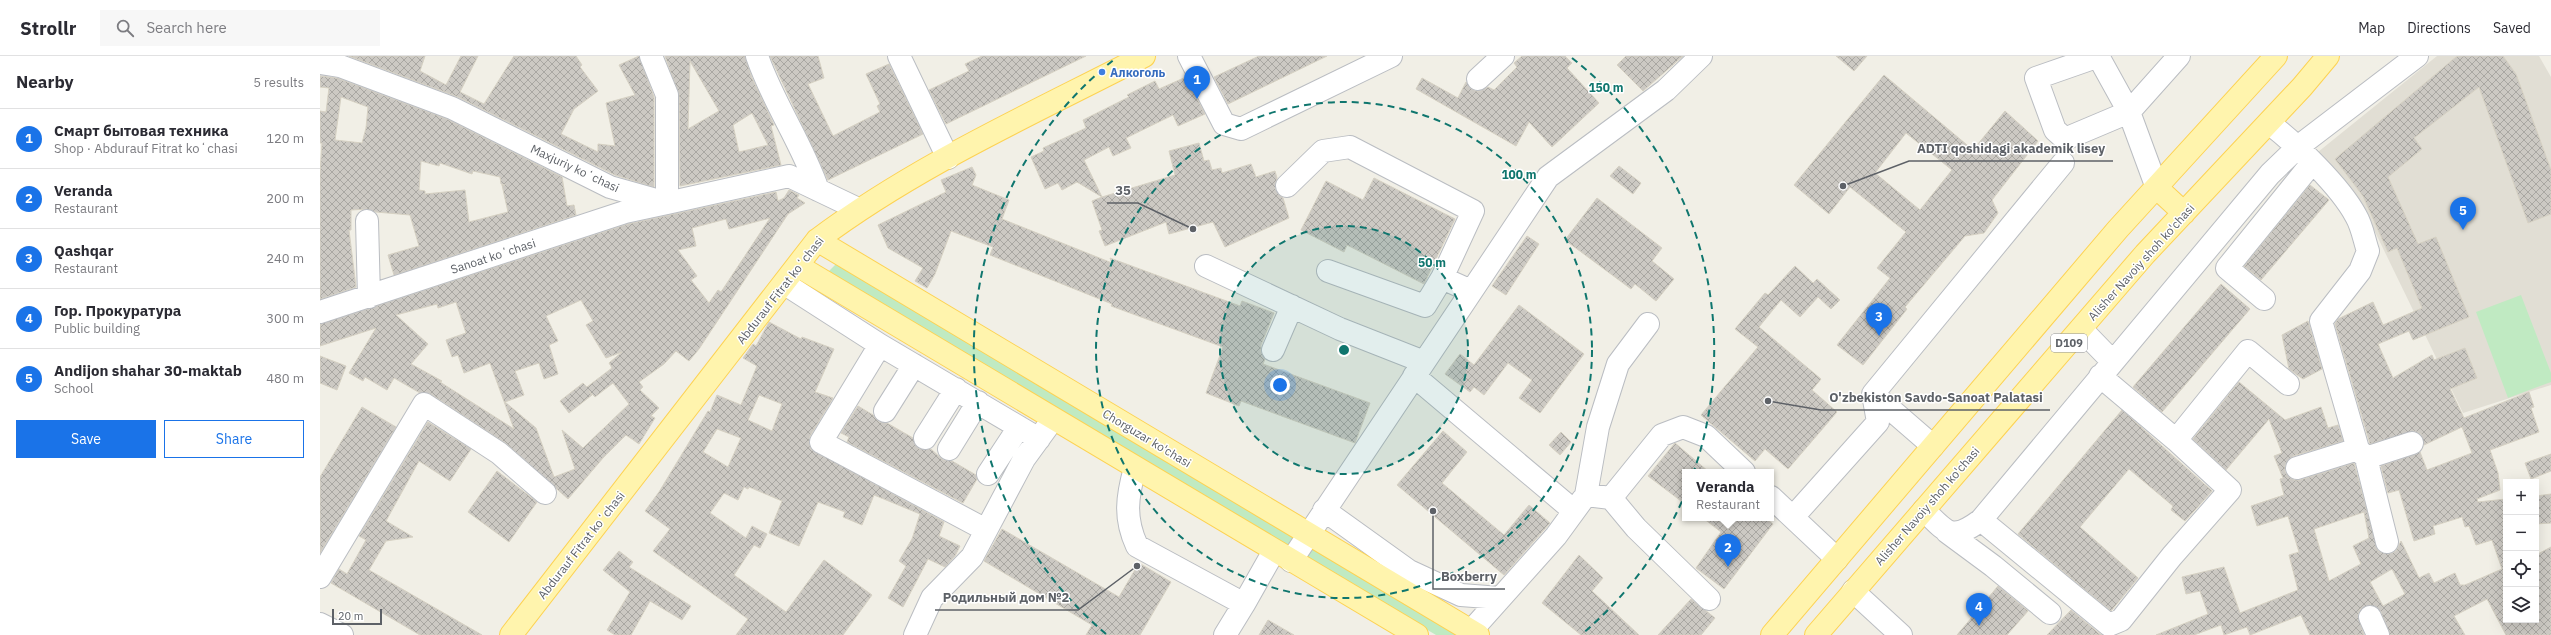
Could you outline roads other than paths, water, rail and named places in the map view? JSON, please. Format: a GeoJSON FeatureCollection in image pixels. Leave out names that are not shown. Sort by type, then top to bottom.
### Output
{"type":"FeatureCollection","features":[{"type":"Feature","properties":{"kind":"main road","name":"Abdurauf Fitrat koʻchasi"},"geometry":{"type":"LineString","coordinates":[[511,635],[785,284],[817,240],[858,209],[948,158],[1144,56]]}},
{"type":"Feature","properties":{"kind":"main road","name":"D109"},"geometry":{"type":"LineString","coordinates":[[1772,635],[2113,235],[2276,56]]}},
{"type":"Feature","properties":{"kind":"main road","name":"Alisher Navoiy shoh ko'chasi"},"geometry":{"type":"LineString","coordinates":[[1816,635],[2081,329],[2184,213],[2269,123],[2328,56]]}},
{"type":"Feature","properties":{"kind":"main road"},"geometry":{"type":"LineString","coordinates":[[2156,188],[2184,213]]}},
{"type":"Feature","properties":{"kind":"main road","name":"Chorguzar ko'chasi"},"geometry":{"type":"LineString","coordinates":[[817,240],[1474,633]]}},
{"type":"Feature","properties":{"kind":"main road"},"geometry":{"type":"LineString","coordinates":[[798,266],[1282,556],[1417,635]]}},
{"type":"Feature","properties":{"kind":"street"},"geometry":{"type":"LineString","coordinates":[[651,56],[668,95],[667,203]]}},
{"type":"Feature","properties":{"kind":"street"},"geometry":{"type":"LineString","coordinates":[[757,56],[785,121],[811,170],[818,190]]}},
{"type":"Feature","properties":{"kind":"street"},"geometry":{"type":"LineString","coordinates":[[899,56],[948,158]]}},
{"type":"Feature","properties":{"kind":"street"},"geometry":{"type":"LineString","coordinates":[[1188,56],[1224,124],[1241,129],[1391,56]]}},
{"type":"Feature","properties":{"kind":"street"},"geometry":{"type":"LineString","coordinates":[[1478,79],[1503,56]]}},
{"type":"Feature","properties":{"kind":"street"},"geometry":{"type":"LineString","coordinates":[[1225,635],[1244,604],[1282,556],[1308,535],[1548,177],[1666,90],[1701,56]]}},
{"type":"Feature","properties":{"kind":"street"},"geometry":{"type":"LineString","coordinates":[[2156,188],[2129,112],[2098,56],[2036,78],[2055,130],[2065,139],[2129,112],[2179,56]]}},
{"type":"Feature","properties":{"kind":"street"},"geometry":{"type":"LineString","coordinates":[[1947,532],[1956,534],[1966,531],[1981,520],[2106,368],[2270,174],[2299,146],[2417,56]]}},
{"type":"Feature","properties":{"kind":"street","name":"Maxjuriy koʻchasi"},"geometry":{"type":"LineString","coordinates":[[320,63],[340,66],[452,108],[610,187],[667,203],[789,176],[858,209]]}},
{"type":"Feature","properties":{"kind":"street"},"geometry":{"type":"LineString","coordinates":[[2269,123],[2299,146],[2356,216],[2368,250],[2360,271],[2321,321],[2362,454],[2387,542]]}},
{"type":"Feature","properties":{"kind":"street"},"geometry":{"type":"LineString","coordinates":[[1287,186],[1323,151],[1350,147],[1473,211],[1442,278],[1425,306],[1328,271]]}},
{"type":"Feature","properties":{"kind":"street"},"geometry":{"type":"LineString","coordinates":[[1793,517],[1878,422],[1873,394],[2062,163]]}},
{"type":"Feature","properties":{"kind":"street"},"geometry":{"type":"LineString","coordinates":[[2264,299],[2227,268],[2312,163]]}},
{"type":"Feature","properties":{"kind":"street","name":"Sanoat koʻchasi"},"geometry":{"type":"LineString","coordinates":[[320,312],[625,212],[667,203]]}},
{"type":"Feature","properties":{"kind":"street"},"geometry":{"type":"LineString","coordinates":[[367,221],[369,297]]}},
{"type":"Feature","properties":{"kind":"street"},"geometry":{"type":"LineString","coordinates":[[1206,266],[1340,329],[1419,369],[1580,503],[1611,498],[1662,435],[1683,427],[1706,436],[1741,469]]}},
{"type":"Feature","properties":{"kind":"street"},"geometry":{"type":"LineString","coordinates":[[1442,278],[1471,291]]}},
{"type":"Feature","properties":{"kind":"street"},"geometry":{"type":"LineString","coordinates":[[785,284],[880,345],[1039,439]]}},
{"type":"Feature","properties":{"kind":"street"},"geometry":{"type":"LineString","coordinates":[[1273,350],[1292,306]]}},
{"type":"Feature","properties":{"kind":"street"},"geometry":{"type":"LineString","coordinates":[[1474,633],[1500,598],[1556,536],[1580,503],[1598,427],[1618,364],[1648,324]]}},
{"type":"Feature","properties":{"kind":"street"},"geometry":{"type":"LineString","coordinates":[[1981,520],[2109,625],[2121,620],[2172,556],[2230,490],[2176,440],[2106,368],[2081,329]]}},
{"type":"Feature","properties":{"kind":"street"},"geometry":{"type":"LineString","coordinates":[[880,345],[821,442],[986,530]]}},
{"type":"Feature","properties":{"kind":"street"},"geometry":{"type":"LineString","coordinates":[[2176,440],[2248,351],[2288,384]]}},
{"type":"Feature","properties":{"kind":"street"},"geometry":{"type":"LineString","coordinates":[[885,411],[914,365]]}},
{"type":"Feature","properties":{"kind":"street"},"geometry":{"type":"LineString","coordinates":[[925,438],[956,389]]}},
{"type":"Feature","properties":{"kind":"street"},"geometry":{"type":"LineString","coordinates":[[1873,394],[1933,446]]}},
{"type":"Feature","properties":{"kind":"street"},"geometry":{"type":"LineString","coordinates":[[949,449],[978,402]]}},
{"type":"Feature","properties":{"kind":"street"},"geometry":{"type":"LineString","coordinates":[[320,577],[424,404],[499,453],[545,493]]}},
{"type":"Feature","properties":{"kind":"street"},"geometry":{"type":"LineString","coordinates":[[915,635],[932,598],[972,557],[1024,459],[1053,419]]}},
{"type":"Feature","properties":{"kind":"street"},"geometry":{"type":"LineString","coordinates":[[988,474],[1019,427]]}},
{"type":"Feature","properties":{"kind":"street"},"geometry":{"type":"LineString","coordinates":[[2298,468],[2412,443]]}},
{"type":"Feature","properties":{"kind":"street"},"geometry":{"type":"LineString","coordinates":[[1135,468],[1128,495],[1129,528],[1137,546],[1244,604]]}},
{"type":"Feature","properties":{"kind":"street"},"geometry":{"type":"LineString","coordinates":[[1611,498],[1636,528],[1709,599]]}},
{"type":"Feature","properties":{"kind":"street"},"geometry":{"type":"LineString","coordinates":[[1774,500],[1837,559]]}},
{"type":"Feature","properties":{"kind":"street"},"geometry":{"type":"LineString","coordinates":[[1324,510],[1409,571],[1461,595],[1500,598]]}},
{"type":"Feature","properties":{"kind":"street"},"geometry":{"type":"LineString","coordinates":[[1924,510],[1947,532],[1993,566],[2050,613]]}},
{"type":"Feature","properties":{"kind":"street"},"geometry":{"type":"LineString","coordinates":[[1853,591],[1901,635]]}},
{"type":"Feature","properties":{"kind":"street"},"geometry":{"type":"LineString","coordinates":[[320,624],[342,635]]}},
{"type":"Feature","properties":{"kind":"place","name":"Алкоголь"},"geometry":{"type":"Point","coordinates":[1102,72]}},
{"type":"Feature","properties":{"kind":"place","name":"Смарт бытовая техника"},"geometry":{"type":"Point","coordinates":[1197,99]}},
{"type":"Feature","properties":{"kind":"place","name":"ADTI qoshidagi akademik lisey"},"geometry":{"type":"Point","coordinates":[1843,186]}},
{"type":"Feature","properties":{"kind":"place","name":"35"},"geometry":{"type":"Point","coordinates":[1193,229]}},
{"type":"Feature","properties":{"kind":"place","name":"Andijon shahar 30-maktab"},"geometry":{"type":"Point","coordinates":[2463,230]}},
{"type":"Feature","properties":{"kind":"place","name":"Qashqar"},"geometry":{"type":"Point","coordinates":[1879,336]}},
{"type":"Feature","properties":{"kind":"place","name":"O'zbekiston Savdo-Sanoat Palatasi"},"geometry":{"type":"Point","coordinates":[1768,401]}},
{"type":"Feature","properties":{"kind":"place","name":"Boxberry"},"geometry":{"type":"Point","coordinates":[1433,511]}},
{"type":"Feature","properties":{"kind":"place","name":"Родильный дом №2"},"geometry":{"type":"Point","coordinates":[1137,566]}},
{"type":"Feature","properties":{"kind":"place","name":"Veranda"},"geometry":{"type":"Point","coordinates":[1728,567]}},
{"type":"Feature","properties":{"kind":"place","name":"Гор. Прокуратура"},"geometry":{"type":"Point","coordinates":[1979,626]}}]}
